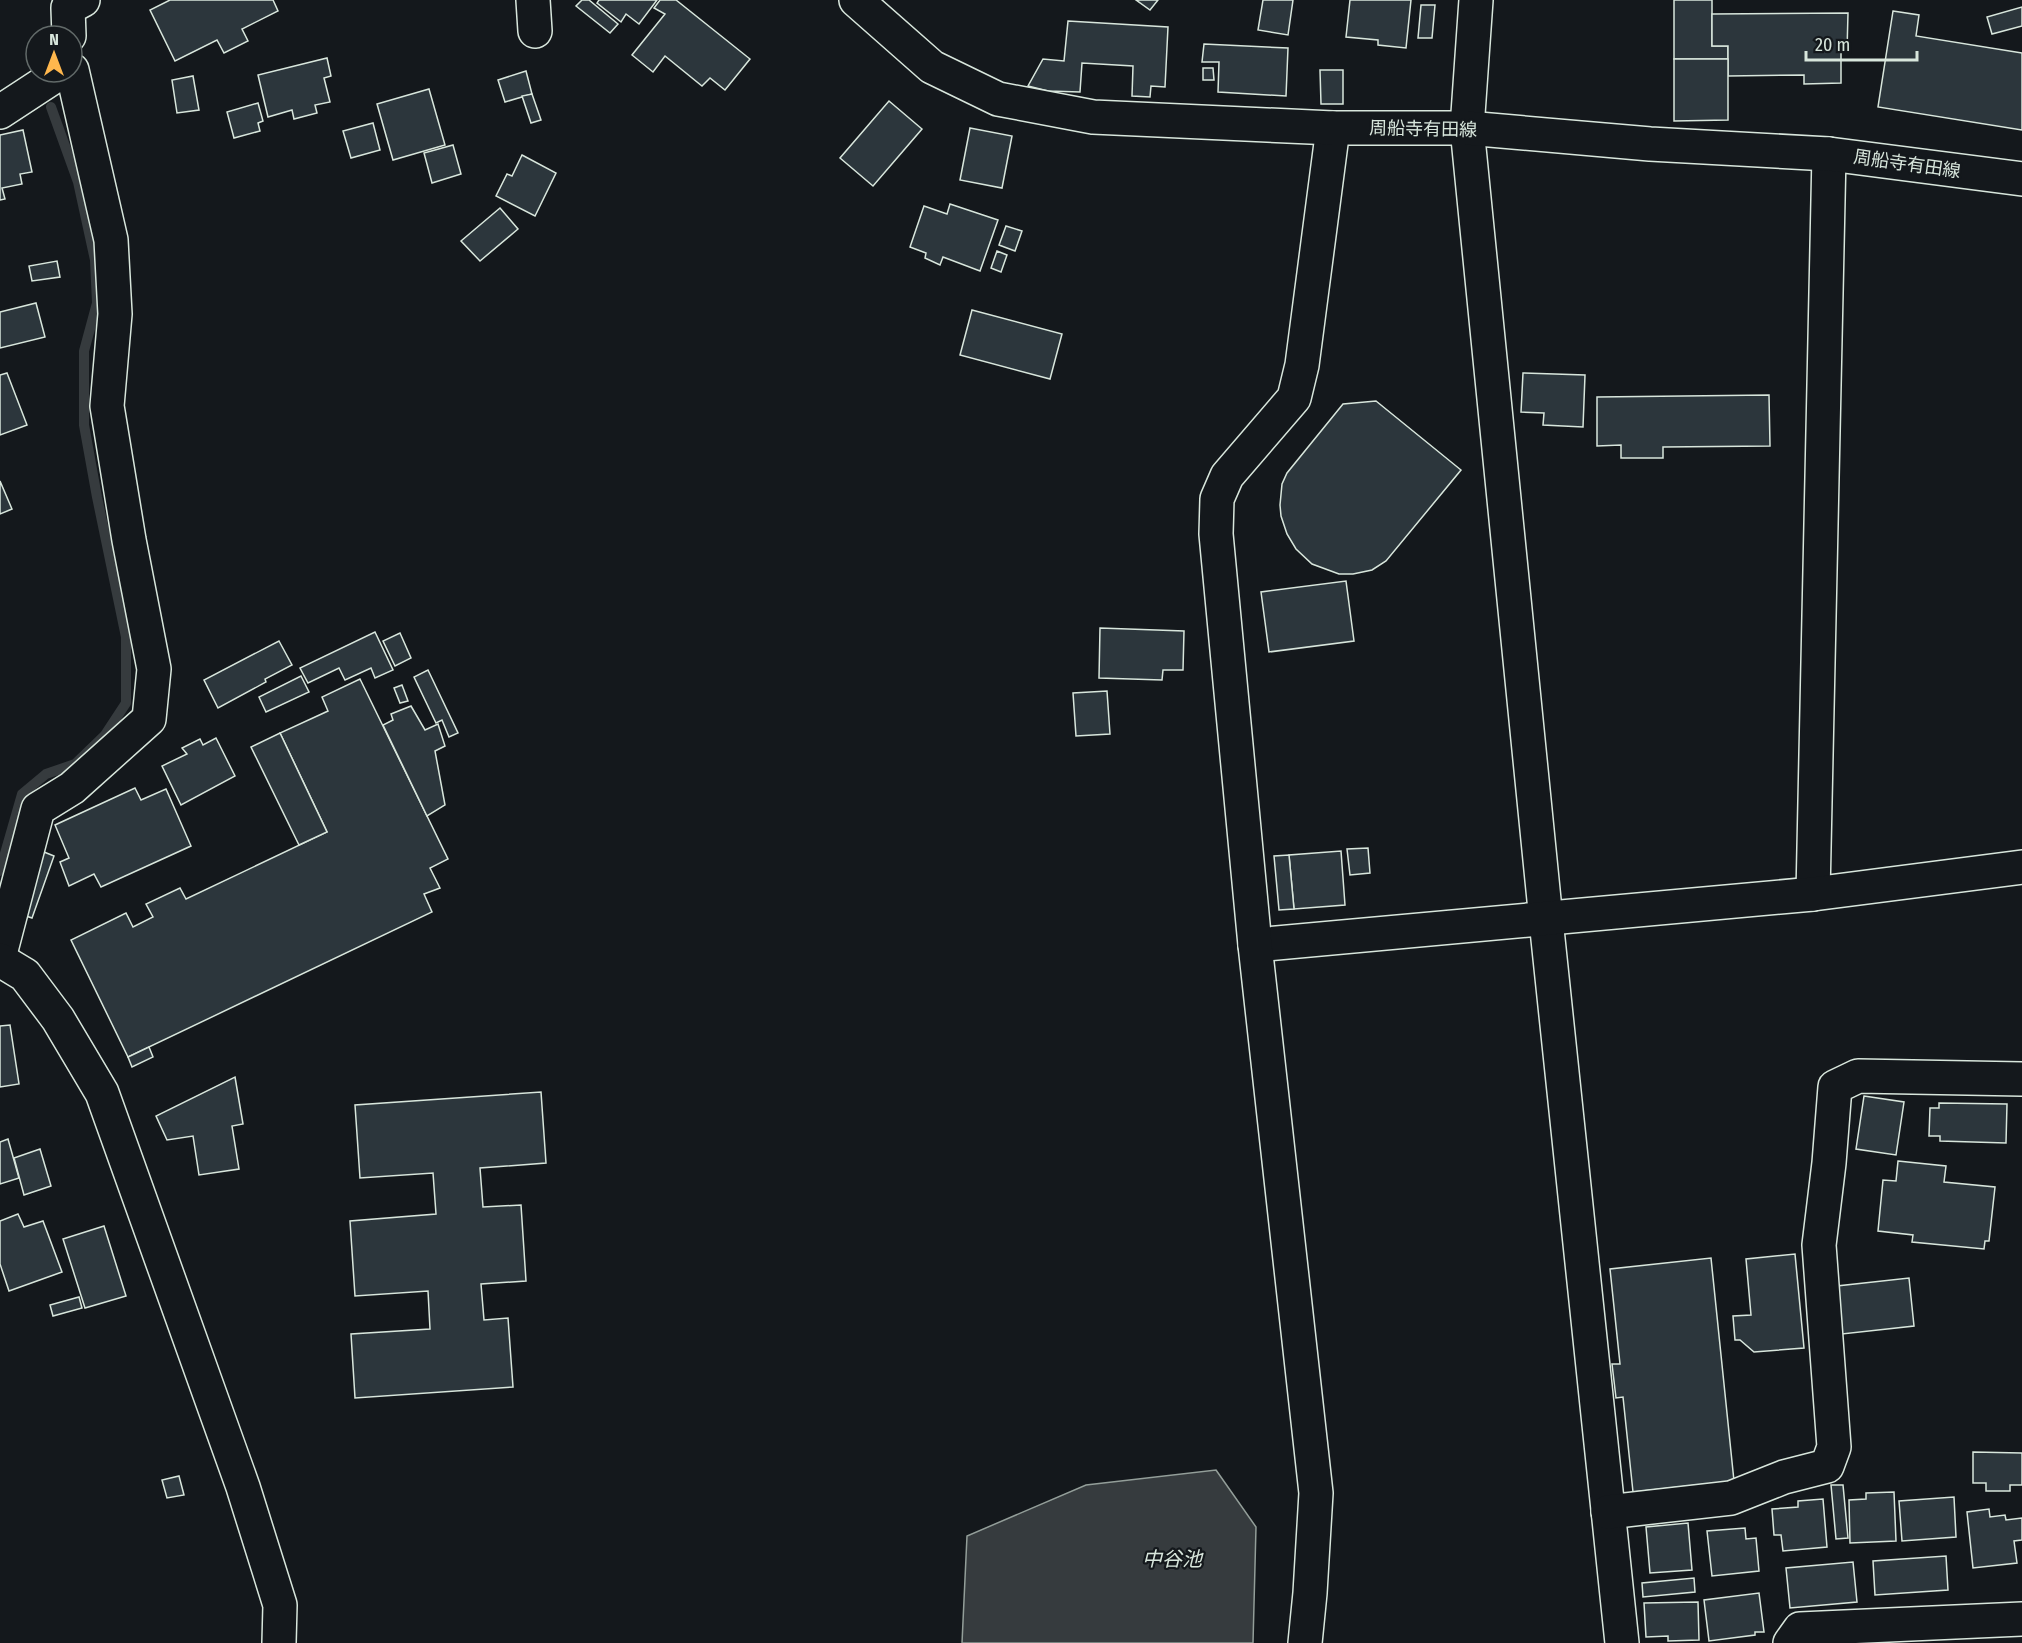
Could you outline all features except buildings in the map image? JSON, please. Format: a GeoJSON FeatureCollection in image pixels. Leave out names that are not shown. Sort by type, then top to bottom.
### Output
{"type":"FeatureCollection","features":[{"type":"Feature","properties":{"kind":"street"},"geometry":{"type":"LineString","coordinates":[[69,24],[68,8],[83,0]]}},
{"type":"Feature","properties":{"kind":"street","name":"周船寺有田線"},"geometry":{"type":"LineString","coordinates":[[856,0],[932,67],[998,99],[1093,117],[1333,128],[1467,128],[1650,144],[1829,154],[2022,179]]}},
{"type":"Feature","properties":{"kind":"street"},"geometry":{"type":"LineString","coordinates":[[1476,0],[1467,128],[1546,920],[1622,1643]]}},
{"type":"Feature","properties":{"kind":"street"},"geometry":{"type":"LineString","coordinates":[[0,112],[43,84]]}},
{"type":"Feature","properties":{"kind":"street"},"geometry":{"type":"LineString","coordinates":[[0,954],[38,809],[72,788],[149,719],[154,669],[129,540],[107,406],[115,314],[111,240],[75,84]]}},
{"type":"Feature","properties":{"kind":"street"},"geometry":{"type":"LineString","coordinates":[[1305,1643],[1316,1493],[1255,945],[1216,534],[1217,499],[1227,476],[1294,398],[1302,365],[1333,128]]}},
{"type":"Feature","properties":{"kind":"street"},"geometry":{"type":"LineString","coordinates":[[1813,894],[1829,154]]}},
{"type":"Feature","properties":{"kind":"street"},"geometry":{"type":"LineString","coordinates":[[1255,945],[1813,894],[2022,867]]}},
{"type":"Feature","properties":{"kind":"street"},"geometry":{"type":"LineString","coordinates":[[0,960],[25,975],[58,1019],[102,1093],[243,1487],[280,1605],[279,1643]]}},
{"type":"Feature","properties":{"kind":"street"},"geometry":{"type":"LineString","coordinates":[[1608,1512],[1731,1498],[1784,1477],[1827,1466],[1834,1447],[1819,1245],[1835,1087],[1858,1076],[2022,1079]]}},
{"type":"Feature","properties":{"kind":"street"},"geometry":{"type":"LineString","coordinates":[[1790,1643],[1800,1629],[2022,1619]]}},
{"type":"Feature","properties":{"kind":"water","name":"中谷池"},"geometry":{"type":"Polygon","coordinates":[[[1216,1470],[1256,1527],[1253,1643],[962,1643],[967,1536],[1086,1485],[1216,1470]]]}},
{"type":"Feature","properties":{"kind":"waterway"},"geometry":{"type":"LineString","coordinates":[[0,871],[22,794],[46,774],[75,764],[105,735],[126,703],[126,637],[84,425],[84,351],[97,303],[95,260],[78,182],[51,107]]}}]}
